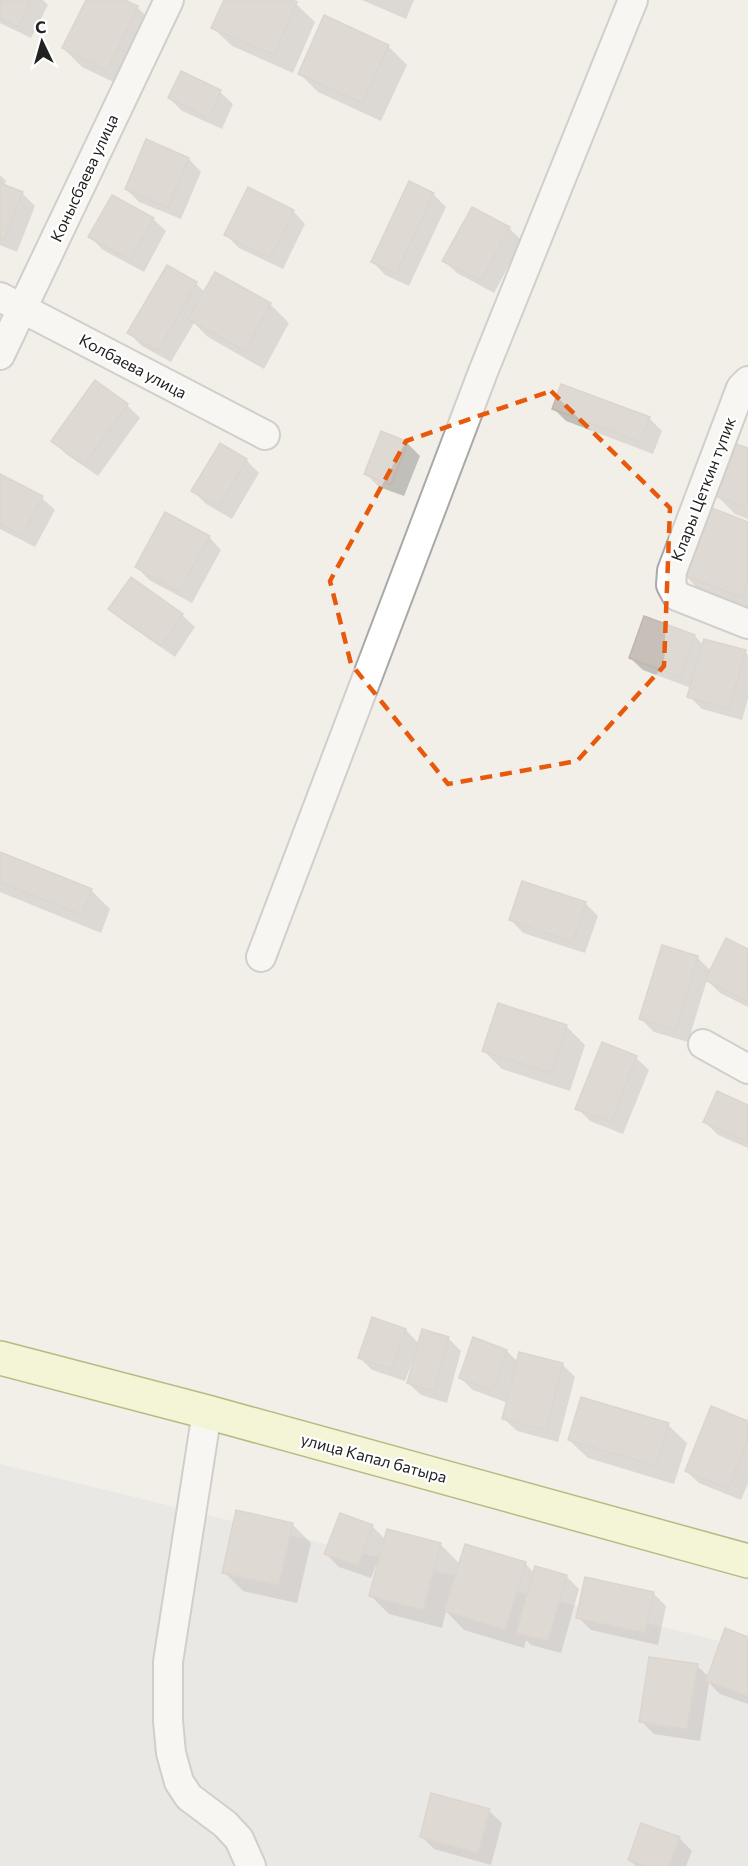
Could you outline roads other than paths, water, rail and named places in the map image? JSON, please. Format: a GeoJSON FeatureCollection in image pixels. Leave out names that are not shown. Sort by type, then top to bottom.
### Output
{"type":"FeatureCollection","features":[{"type":"Feature","properties":{"kind":"main road","name":"улица Капал батыра"},"geometry":{"type":"LineString","coordinates":[[0,1358],[207,1412],[748,1561]]}},
{"type":"Feature","properties":{"kind":"street","name":"Конысбаева улица"},"geometry":{"type":"LineString","coordinates":[[0,355],[11,302],[169,0]]}},
{"type":"Feature","properties":{"kind":"street"},"geometry":{"type":"LineString","coordinates":[[261,957],[483,372],[633,0]]}},
{"type":"Feature","properties":{"kind":"street","name":"Колбаева улица"},"geometry":{"type":"LineString","coordinates":[[11,302],[265,435]]}},
{"type":"Feature","properties":{"kind":"street","name":"Клары Цеткин тупик"},"geometry":{"type":"LineString","coordinates":[[748,381],[741,388],[672,571],[671,585],[677,596],[748,624]]}},
{"type":"Feature","properties":{"kind":"street"},"geometry":{"type":"LineString","coordinates":[[703,1044],[748,1069]]}},
{"type":"Feature","properties":{"kind":"street"},"geometry":{"type":"LineString","coordinates":[[207,1412],[168,1662],[168,1721],[171,1753],[179,1782],[189,1797],[225,1824],[239,1839],[251,1866]]}}]}
